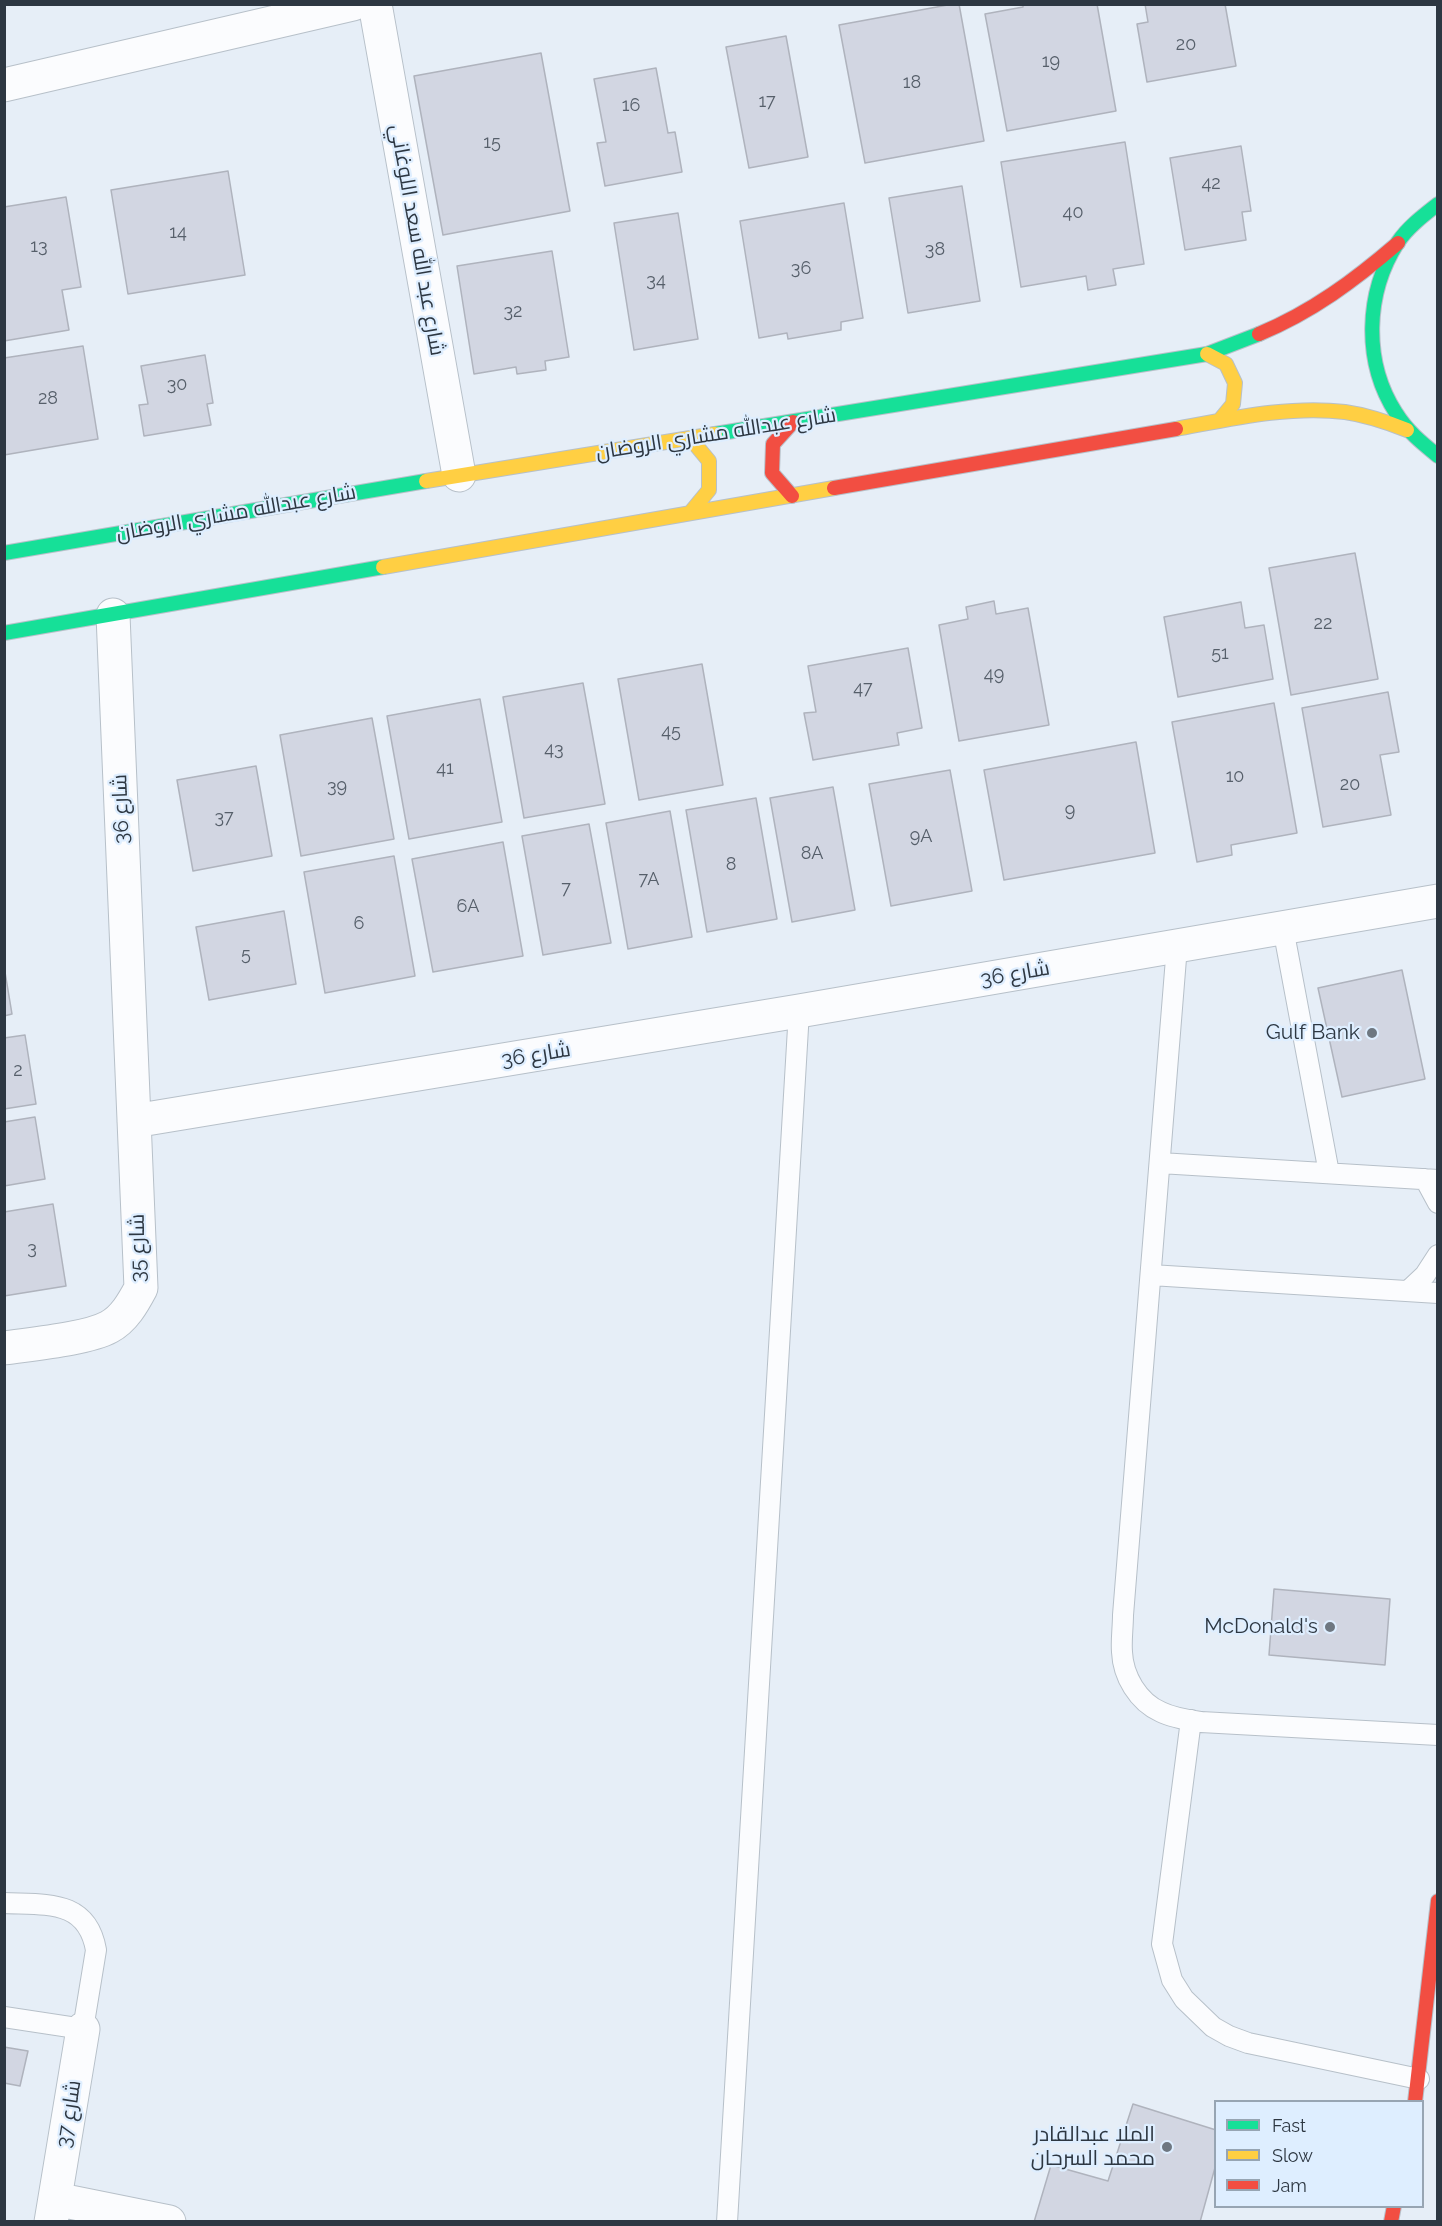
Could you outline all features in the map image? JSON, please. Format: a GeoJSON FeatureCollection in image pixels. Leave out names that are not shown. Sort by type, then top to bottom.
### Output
{"type":"FeatureCollection","features":[{"type":"Feature","properties":{"kind":"street"},"geometry":{"type":"LineString","coordinates":[[4,85],[352,4]]}},
{"type":"Feature","properties":{"kind":"street","name":"شارع عبد الله سعد اللوغاني"},"geometry":{"type":"LineString","coordinates":[[375,4],[459,475]]}},
{"type":"Feature","properties":{"kind":"street"},"geometry":{"type":"LineString","coordinates":[[1436,457],[1407,430],[1388,402],[1376,371],[1371,338],[1373,305],[1382,273],[1398,243],[1419,218],[1437,204]]}},
{"type":"Feature","properties":{"kind":"street","name":"شارع عبدالله مشاري الروضان"},"geometry":{"type":"LineString","coordinates":[[4,553],[459,475],[1207,354],[1275,328],[1306,312],[1340,291],[1398,243]]}},
{"type":"Feature","properties":{"kind":"street"},"geometry":{"type":"LineString","coordinates":[[1207,354],[1226,364],[1235,383],[1233,404],[1220,421]]}},
{"type":"Feature","properties":{"kind":"street"},"geometry":{"type":"LineString","coordinates":[[4,633],[1220,421],[1307,411],[1342,411],[1377,419],[1407,430]]}},
{"type":"Feature","properties":{"kind":"street"},"geometry":{"type":"LineString","coordinates":[[792,496],[772,473],[773,444],[793,422]]}},
{"type":"Feature","properties":{"kind":"street"},"geometry":{"type":"LineString","coordinates":[[690,438],[709,461],[709,490],[690,513]]}},
{"type":"Feature","properties":{"kind":"street","name":"شارع 36"},"geometry":{"type":"LineString","coordinates":[[113,615],[134,1121],[799,1011],[1437,901]]}},
{"type":"Feature","properties":{"kind":"street","name":"شارع 35"},"geometry":{"type":"LineString","coordinates":[[4,1348],[101,1330],[118,1321],[131,1306],[141,1288],[134,1121]]}},
{"type":"Feature","properties":{"kind":"street"},"geometry":{"type":"LineString","coordinates":[[1415,2100],[1437,1901]]}},
{"type":"Feature","properties":{"kind":"street","name":"شارع 37"},"geometry":{"type":"LineString","coordinates":[[83,2029],[53,2210],[169,2222]]}},
{"type":"Feature","properties":{"kind":"lane"},"geometry":{"type":"LineString","coordinates":[[1284,928],[1329,1173]]}},
{"type":"Feature","properties":{"kind":"lane"},"geometry":{"type":"LineString","coordinates":[[1178,946],[1122,1654],[1125,1673],[1133,1688],[1144,1701],[1160,1712],[1191,1720],[1437,1735]]}},
{"type":"Feature","properties":{"kind":"lane"},"geometry":{"type":"LineString","coordinates":[[727,2222],[799,1011]]}},
{"type":"Feature","properties":{"kind":"lane"},"geometry":{"type":"LineString","coordinates":[[1160,1163],[1431,1180],[1437,1203]]}},
{"type":"Feature","properties":{"kind":"lane"},"geometry":{"type":"LineString","coordinates":[[1408,1291],[1425,1275],[1437,1255]]}},
{"type":"Feature","properties":{"kind":"lane"},"geometry":{"type":"LineString","coordinates":[[1151,1275],[1437,1293]]}},
{"type":"Feature","properties":{"kind":"lane"},"geometry":{"type":"LineString","coordinates":[[1191,1720],[1162,1944],[1172,1980],[1184,1999],[1200,2016],[1229,2036],[1248,2043],[1419,2079]]}},
{"type":"Feature","properties":{"kind":"lane"},"geometry":{"type":"LineString","coordinates":[[4,1903],[57,1906],[69,1909],[89,1928],[94,1937],[96,1950],[83,2029],[4,2017]]}},
{"type":"Feature","properties":{"kind":"building"},"geometry":{"type":"Polygon","coordinates":[[[959,4],[984,141],[865,163],[839,25],[959,4]]]}},
{"type":"Feature","properties":{"kind":"building"},"geometry":{"type":"Polygon","coordinates":[[[1023,4],[1097,4],[1116,111],[1007,131],[985,14],[1023,7],[1023,4]]]}},
{"type":"Feature","properties":{"kind":"building"},"geometry":{"type":"Polygon","coordinates":[[[1145,4],[1225,4],[1236,66],[1147,82],[1137,24],[1148,22],[1145,4]]]}},
{"type":"Feature","properties":{"kind":"building"},"geometry":{"type":"Polygon","coordinates":[[[786,36],[808,157],[749,168],[726,47],[786,36]]]}},
{"type":"Feature","properties":{"kind":"building"},"geometry":{"type":"Polygon","coordinates":[[[541,53],[570,211],[443,235],[414,76],[541,53]]]}},
{"type":"Feature","properties":{"kind":"building"},"geometry":{"type":"Polygon","coordinates":[[[656,68],[668,133],[675,132],[682,172],[605,186],[597,143],[606,142],[594,79],[656,68]]]}},
{"type":"Feature","properties":{"kind":"building"},"geometry":{"type":"Polygon","coordinates":[[[1125,142],[1144,264],[1113,269],[1116,285],[1088,290],[1086,276],[1021,287],[1001,162],[1125,142]]]}},
{"type":"Feature","properties":{"kind":"building"},"geometry":{"type":"Polygon","coordinates":[[[1241,146],[1251,211],[1242,212],[1246,240],[1185,250],[1170,158],[1241,146]]]}},
{"type":"Feature","properties":{"kind":"building"},"geometry":{"type":"Polygon","coordinates":[[[228,171],[245,275],[128,294],[111,190],[228,171]]]}},
{"type":"Feature","properties":{"kind":"building"},"geometry":{"type":"Polygon","coordinates":[[[962,186],[980,301],[908,313],[889,198],[962,186]]]}},
{"type":"Feature","properties":{"kind":"building"},"geometry":{"type":"Polygon","coordinates":[[[66,197],[81,287],[62,290],[69,330],[4,341],[4,207],[66,197]]]}},
{"type":"Feature","properties":{"kind":"building"},"geometry":{"type":"Polygon","coordinates":[[[844,203],[863,318],[841,322],[841,330],[788,339],[787,333],[759,338],[740,221],[844,203]]]}},
{"type":"Feature","properties":{"kind":"building"},"geometry":{"type":"Polygon","coordinates":[[[678,213],[698,339],[634,350],[614,223],[678,213]]]}},
{"type":"Feature","properties":{"kind":"building"},"geometry":{"type":"Polygon","coordinates":[[[552,251],[569,357],[545,361],[546,370],[517,374],[516,367],[474,374],[457,266],[552,251]]]}},
{"type":"Feature","properties":{"kind":"building"},"geometry":{"type":"Polygon","coordinates":[[[83,346],[98,439],[4,455],[4,358],[83,346]]]}},
{"type":"Feature","properties":{"kind":"building"},"geometry":{"type":"Polygon","coordinates":[[[205,355],[213,403],[207,404],[211,425],[144,436],[139,405],[148,404],[141,366],[205,355]]]}},
{"type":"Feature","properties":{"kind":"building"},"geometry":{"type":"Polygon","coordinates":[[[1355,553],[1378,679],[1291,695],[1269,568],[1355,553]]]}},
{"type":"Feature","properties":{"kind":"building"},"geometry":{"type":"Polygon","coordinates":[[[994,601],[996,614],[1028,608],[1049,725],[959,741],[939,625],[968,619],[966,607],[994,601]]]}},
{"type":"Feature","properties":{"kind":"building"},"geometry":{"type":"Polygon","coordinates":[[[1241,602],[1245,628],[1264,625],[1273,679],[1178,697],[1164,617],[1241,602]]]}},
{"type":"Feature","properties":{"kind":"building"},"geometry":{"type":"Polygon","coordinates":[[[908,648],[922,728],[897,733],[899,745],[813,760],[804,713],[816,712],[808,666],[908,648]]]}},
{"type":"Feature","properties":{"kind":"building"},"geometry":{"type":"Polygon","coordinates":[[[702,664],[723,785],[639,800],[618,679],[702,664]]]}},
{"type":"Feature","properties":{"kind":"building"},"geometry":{"type":"Polygon","coordinates":[[[583,683],[605,804],[524,818],[503,697],[583,683]]]}},
{"type":"Feature","properties":{"kind":"building"},"geometry":{"type":"Polygon","coordinates":[[[1388,692],[1399,752],[1380,755],[1391,815],[1323,827],[1302,708],[1388,692]]]}},
{"type":"Feature","properties":{"kind":"building"},"geometry":{"type":"Polygon","coordinates":[[[480,699],[502,822],[409,839],[387,716],[480,699]]]}},
{"type":"Feature","properties":{"kind":"building"},"geometry":{"type":"Polygon","coordinates":[[[1274,703],[1297,833],[1231,845],[1232,855],[1197,862],[1172,722],[1274,703]]]}},
{"type":"Feature","properties":{"kind":"building"},"geometry":{"type":"Polygon","coordinates":[[[372,718],[394,839],[301,856],[280,735],[372,718]]]}},
{"type":"Feature","properties":{"kind":"building"},"geometry":{"type":"Polygon","coordinates":[[[1136,742],[1155,853],[1004,880],[984,770],[1136,742]]]}},
{"type":"Feature","properties":{"kind":"building"},"geometry":{"type":"Polygon","coordinates":[[[256,766],[272,856],[193,871],[177,780],[256,766]]]}},
{"type":"Feature","properties":{"kind":"building"},"geometry":{"type":"Polygon","coordinates":[[[950,770],[972,891],[891,906],[869,784],[950,770]]]}},
{"type":"Feature","properties":{"kind":"building"},"geometry":{"type":"Polygon","coordinates":[[[833,787],[855,910],[792,922],[770,798],[833,787]]]}},
{"type":"Feature","properties":{"kind":"building"},"geometry":{"type":"Polygon","coordinates":[[[756,798],[777,919],[707,932],[686,810],[756,798]]]}},
{"type":"Feature","properties":{"kind":"building"},"geometry":{"type":"Polygon","coordinates":[[[670,811],[692,937],[628,949],[606,823],[670,811]]]}},
{"type":"Feature","properties":{"kind":"building"},"geometry":{"type":"Polygon","coordinates":[[[589,824],[611,943],[543,955],[522,836],[589,824]]]}},
{"type":"Feature","properties":{"kind":"building"},"geometry":{"type":"Polygon","coordinates":[[[503,842],[523,956],[433,972],[412,859],[503,842]]]}},
{"type":"Feature","properties":{"kind":"building"},"geometry":{"type":"Polygon","coordinates":[[[394,856],[415,976],[325,993],[304,872],[394,856]]]}},
{"type":"Feature","properties":{"kind":"building"},"geometry":{"type":"Polygon","coordinates":[[[284,911],[296,984],[209,1000],[196,927],[284,911]]]}},
{"type":"Feature","properties":{"kind":"building"},"geometry":{"type":"Polygon","coordinates":[[[4,966],[12,1014],[4,1016],[4,966]]]}},
{"type":"Feature","properties":{"kind":"building","name":"Gulf Bank"},"geometry":{"type":"Polygon","coordinates":[[[1402,970],[1425,1079],[1342,1097],[1318,988],[1402,970]]]}},
{"type":"Feature","properties":{"kind":"building"},"geometry":{"type":"Polygon","coordinates":[[[25,1035],[36,1104],[4,1109],[4,1038],[25,1035]]]}},
{"type":"Feature","properties":{"kind":"building"},"geometry":{"type":"Polygon","coordinates":[[[35,1117],[45,1179],[4,1186],[4,1122],[35,1117]]]}},
{"type":"Feature","properties":{"kind":"building"},"geometry":{"type":"Polygon","coordinates":[[[53,1204],[66,1286],[4,1296],[4,1212],[53,1204]]]}},
{"type":"Feature","properties":{"kind":"building","name":"McDonald's"},"geometry":{"type":"Polygon","coordinates":[[[1274,1589],[1390,1599],[1385,1665],[1269,1655],[1274,1589]]]}},
{"type":"Feature","properties":{"kind":"building"},"geometry":{"type":"Polygon","coordinates":[[[4,2047],[28,2051],[20,2086],[4,2083],[4,2047]]]}},
{"type":"Feature","properties":{"kind":"building","name":"الملا عبدالقادر محمد السرحان"},"geometry":{"type":"Polygon","coordinates":[[[1133,2104],[1214,2129],[1214,2171],[1200,2222],[1034,2222],[1051,2165],[1108,2181],[1133,2104]]]}},
{"type":"Feature","properties":{"kind":"traffic: fast"},"geometry":{"type":"LineString","coordinates":[[1438,204],[1406,231],[1387,262],[1379,283],[1372,328],[1373,350],[1385,393],[1405,425],[1438,456]]}},
{"type":"Feature","properties":{"kind":"traffic: fast"},"geometry":{"type":"LineString","coordinates":[[715,434],[1207,354],[1259,334]]}},
{"type":"Feature","properties":{"kind":"traffic: fast"},"geometry":{"type":"LineString","coordinates":[[4,553],[426,481]]}},
{"type":"Feature","properties":{"kind":"traffic: fast"},"geometry":{"type":"LineString","coordinates":[[4,633],[383,567]]}},
{"type":"Feature","properties":{"kind":"traffic: slow"},"geometry":{"type":"LineString","coordinates":[[1207,354],[1226,364],[1235,383],[1233,404],[1219,421]]}},
{"type":"Feature","properties":{"kind":"traffic: slow"},"geometry":{"type":"LineString","coordinates":[[1176,429],[1260,414],[1324,410],[1361,415],[1407,430]]}},
{"type":"Feature","properties":{"kind":"traffic: slow"},"geometry":{"type":"LineString","coordinates":[[426,481],[715,434]]}},
{"type":"Feature","properties":{"kind":"traffic: slow"},"geometry":{"type":"LineString","coordinates":[[690,438],[709,461],[709,490],[690,513]]}},
{"type":"Feature","properties":{"kind":"traffic: slow"},"geometry":{"type":"LineString","coordinates":[[383,567],[834,488]]}},
{"type":"Feature","properties":{"kind":"traffic: jam"},"geometry":{"type":"LineString","coordinates":[[1259,334],[1297,316],[1332,294],[1398,243]]}},
{"type":"Feature","properties":{"kind":"traffic: jam"},"geometry":{"type":"LineString","coordinates":[[792,496],[772,473],[773,444],[793,422]]}},
{"type":"Feature","properties":{"kind":"traffic: jam"},"geometry":{"type":"LineString","coordinates":[[834,488],[1176,429]]}},
{"type":"Feature","properties":{"kind":"traffic: jam"},"geometry":{"type":"LineString","coordinates":[[1415,2100],[1438,1901]]}},
{"type":"Feature","properties":{"kind":"traffic: jam"},"geometry":{"type":"LineString","coordinates":[[1391,2222],[1394,2208]]}},
{"type":"Feature","properties":{"kind":"place","name":"Gulf Bank"},"geometry":{"type":"Point","coordinates":[1372,1033]}},
{"type":"Feature","properties":{"kind":"place","name":"McDonald's"},"geometry":{"type":"Point","coordinates":[1330,1627]}},
{"type":"Feature","properties":{"kind":"place","name":"الملا عبدالقادر محمد السرحان"},"geometry":{"type":"Point","coordinates":[1167,2147]}}]}
